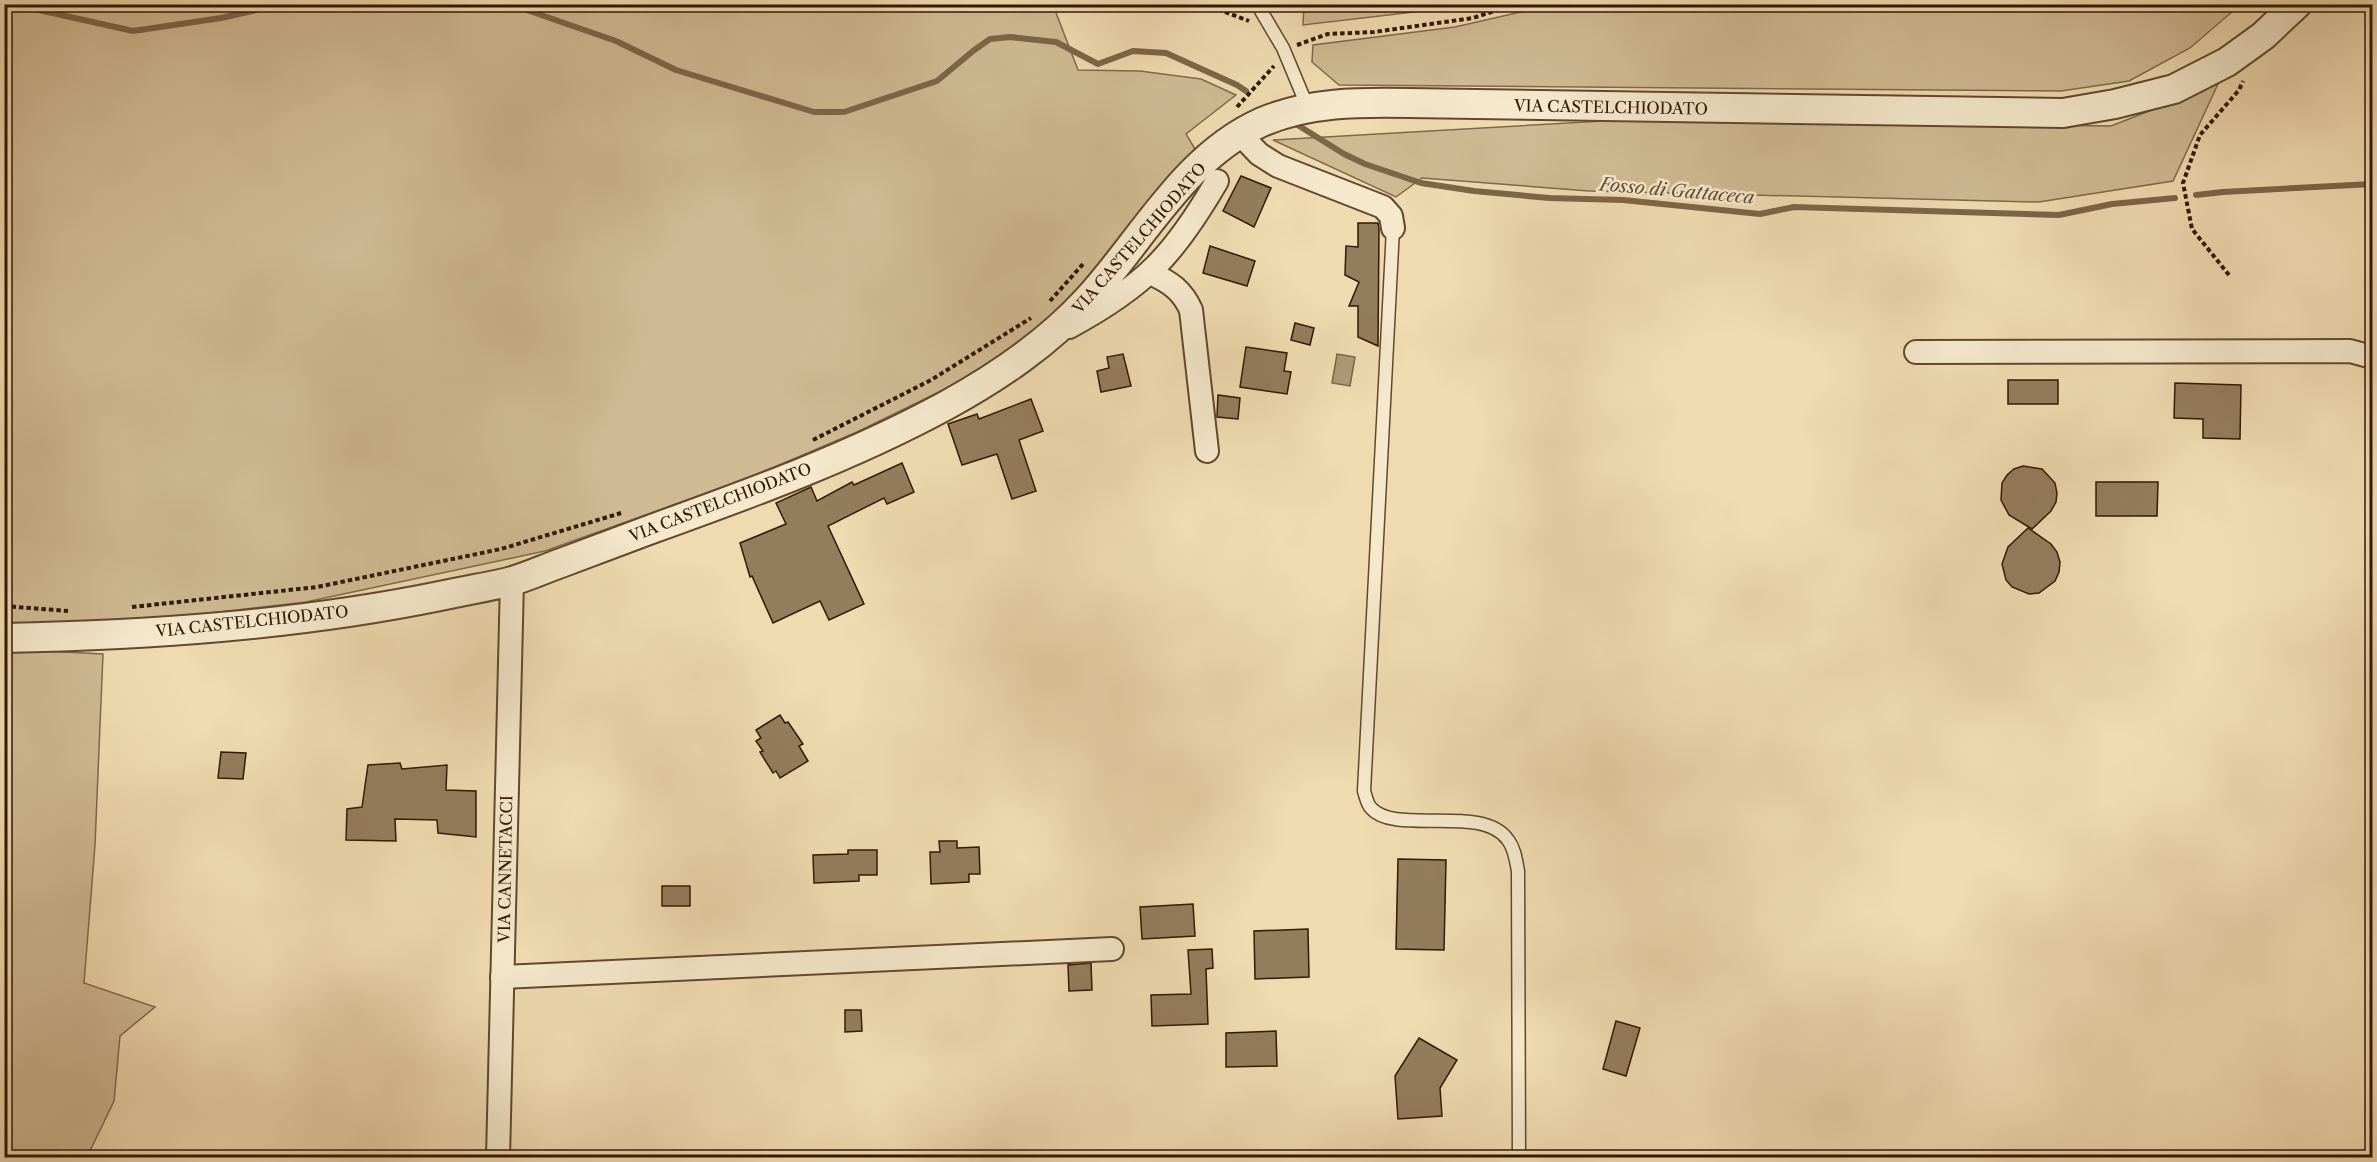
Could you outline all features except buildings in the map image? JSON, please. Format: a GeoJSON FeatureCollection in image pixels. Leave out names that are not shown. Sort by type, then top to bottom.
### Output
{"type":"FeatureCollection","features":[{"type":"Feature","properties":{"kind":"street","name":"VIA CASTELCHIODATO"},"geometry":{"type":"LineString","coordinates":[[4,638],[127,633],[262,622],[378,608],[512,581],[749,494],[881,437],[980,386],[1010,367],[1043,326],[1077,312],[1159,210],[1192,172],[1211,155],[1260,123],[1308,108],[1344,103],[1408,102],[2063,113],[2115,104],[2174,89],[2227,62],[2263,36],[2297,4]]}},
{"type":"Feature","properties":{"kind":"street"},"geometry":{"type":"LineString","coordinates":[[1240,134],[1259,154],[1278,166],[1383,207],[1391,216],[1393,228]]}},
{"type":"Feature","properties":{"kind":"street"},"geometry":{"type":"LineString","coordinates":[[1043,326],[1117,299],[1150,273],[1182,237],[1217,181]]}},
{"type":"Feature","properties":{"kind":"street"},"geometry":{"type":"LineString","coordinates":[[1150,273],[1183,293],[1191,310],[1207,451]]}},
{"type":"Feature","properties":{"kind":"street"},"geometry":{"type":"LineString","coordinates":[[1916,352],[2350,351],[2373,357]]}},
{"type":"Feature","properties":{"kind":"street","name":"VIA CANNETACCI"},"geometry":{"type":"LineString","coordinates":[[498,1158],[512,581]]}},
{"type":"Feature","properties":{"kind":"street"},"geometry":{"type":"LineString","coordinates":[[502,977],[1112,949]]}},
{"type":"Feature","properties":{"kind":"lane"},"geometry":{"type":"LineString","coordinates":[[1257,4],[1283,48],[1308,108]]}},
{"type":"Feature","properties":{"kind":"lane"},"geometry":{"type":"LineString","coordinates":[[1393,228],[1364,791],[1371,808],[1386,817],[1485,825],[1502,834],[1513,849],[1518,871],[1519,1158]]}},
{"type":"Feature","properties":{"kind":"path"},"geometry":{"type":"LineString","coordinates":[[1204,4],[1228,15],[1268,26]]}},
{"type":"Feature","properties":{"kind":"path"},"geometry":{"type":"LineString","coordinates":[[1283,48],[1328,34],[1374,32],[1473,18],[1516,4]]}},
{"type":"Feature","properties":{"kind":"path"},"geometry":{"type":"LineString","coordinates":[[2229,275],[2192,229],[2183,183],[2200,135],[2239,90],[2244,79]]}},
{"type":"Feature","properties":{"kind":"path"},"geometry":{"type":"LineString","coordinates":[[1046,305],[1085,263]]}},
{"type":"Feature","properties":{"kind":"path"},"geometry":{"type":"LineString","coordinates":[[803,445],[1043,326]]}},
{"type":"Feature","properties":{"kind":"path"},"geometry":{"type":"LineString","coordinates":[[126,608],[317,587],[501,549],[629,510]]}},
{"type":"Feature","properties":{"kind":"path"},"geometry":{"type":"LineString","coordinates":[[4,606],[70,611]]}},
{"type":"Feature","properties":{"kind":"shaded area"},"geometry":{"type":"Polygon","coordinates":[[[1304,4],[1474,5],[1303,25],[1304,4]]]}},
{"type":"Feature","properties":{"kind":"shaded area"},"geometry":{"type":"Polygon","coordinates":[[[1555,4],[2240,5],[2190,48],[2129,81],[2061,91],[1339,85],[1312,62],[1313,45],[1455,27],[1555,4]]]}},
{"type":"Feature","properties":{"kind":"shaded area"},"geometry":{"type":"Polygon","coordinates":[[[5,5],[1053,5],[1078,70],[1140,71],[1201,79],[1236,95],[1186,134],[1195,149],[1078,294],[1048,321],[978,373],[857,432],[746,479],[545,551],[306,602],[186,616],[5,626],[5,5]]]}},
{"type":"Feature","properties":{"kind":"shaded area"},"geometry":{"type":"Polygon","coordinates":[[[2218,84],[2173,181],[2039,202],[1589,191],[1422,178],[1396,197],[1273,140],[1621,120],[2111,126],[2218,84]]]}},
{"type":"Feature","properties":{"kind":"shaded area"},"geometry":{"type":"Polygon","coordinates":[[[1337,354],[1355,357],[1350,386],[1332,383],[1337,354]]]}},
{"type":"Feature","properties":{"kind":"shaded area"},"geometry":{"type":"Polygon","coordinates":[[[5,649],[103,654],[95,845],[84,983],[155,1007],[120,1036],[114,1101],[87,1157],[5,1158],[5,649]]]}},
{"type":"Feature","properties":{"kind":"waterway"},"geometry":{"type":"LineString","coordinates":[[12,4],[133,31],[221,18],[283,4]]}},
{"type":"Feature","properties":{"kind":"waterway"},"geometry":{"type":"LineString","coordinates":[[468,4],[521,8],[616,41],[676,70],[814,112],[844,112],[937,81],[990,39],[1010,37],[1056,42],[1098,64],[1133,51],[1166,53],[1246,91]]}},
{"type":"Feature","properties":{"kind":"waterway","name":"Fosso di Gattaceca"},"geometry":{"type":"LineString","coordinates":[[1296,124],[1344,154],[1365,164],[1421,183],[1549,198],[1623,200],[1760,214],[1794,207],[2059,215],[2112,204],[2175,198]]}},
{"type":"Feature","properties":{"kind":"waterway","name":"Fosso di Gattaceca"},"geometry":{"type":"LineString","coordinates":[[2196,195],[2372,184]]}}]}
